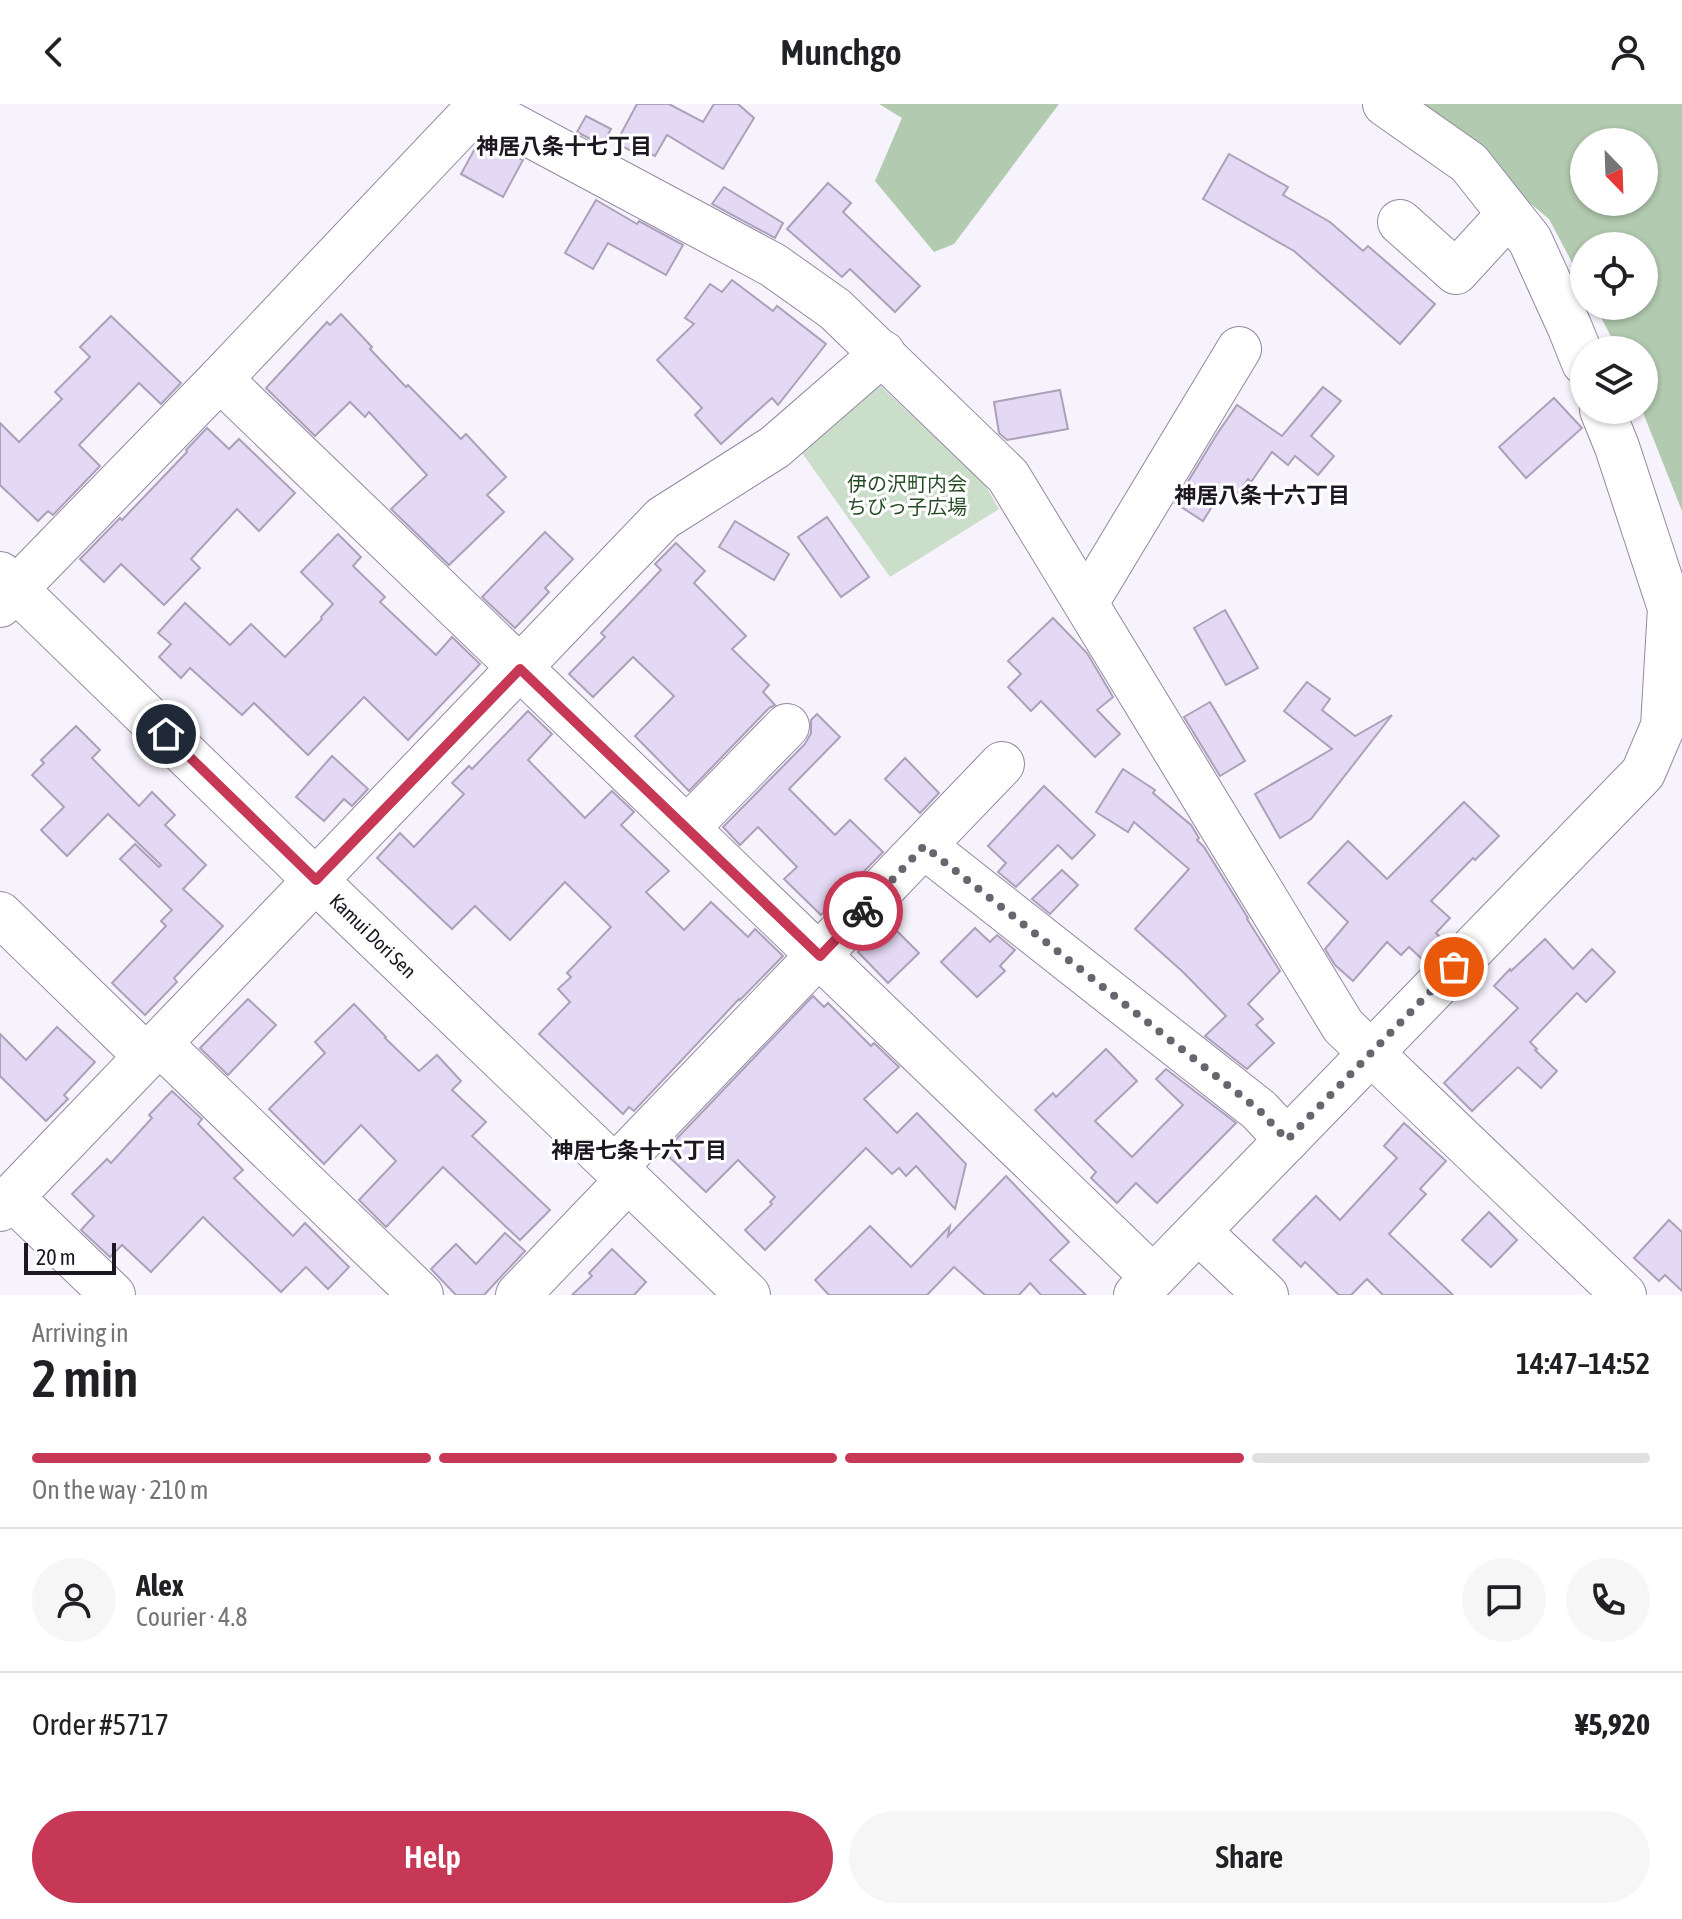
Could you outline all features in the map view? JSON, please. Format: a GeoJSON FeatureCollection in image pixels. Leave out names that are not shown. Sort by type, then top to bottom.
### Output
{"type":"FeatureCollection","features":[{"type":"Feature","properties":{"kind":"street"},"geometry":{"type":"LineString","coordinates":[[1385,104],[1469,163],[1530,240],[1573,336]]}},
{"type":"Feature","properties":{"kind":"street"},"geometry":{"type":"LineString","coordinates":[[5,589],[220,379],[478,107],[773,265],[835,309],[1008,476],[1343,1026],[1624,1295]]}},
{"type":"Feature","properties":{"kind":"street"},"geometry":{"type":"LineString","coordinates":[[1400,222],[1456,272],[1509,214]]}},
{"type":"Feature","properties":{"kind":"street"},"geometry":{"type":"LineString","coordinates":[[1086,603],[1239,349]]}},
{"type":"Feature","properties":{"kind":"street"},"geometry":{"type":"LineString","coordinates":[[113,1295],[7,1193],[152,1050],[663,518],[775,447],[883,353]]}},
{"type":"Feature","properties":{"kind":"street"},"geometry":{"type":"LineString","coordinates":[[220,379],[820,956],[1145,1286],[1643,773],[1673,722],[1670,608],[1608,424]]}},
{"type":"Feature","properties":{"kind":"street","name":"Kamui Dori Sen"},"geometry":{"type":"LineString","coordinates":[[5,589],[316,880],[748,1295]]}},
{"type":"Feature","properties":{"kind":"street"},"geometry":{"type":"LineString","coordinates":[[687,828],[787,726]]}},
{"type":"Feature","properties":{"kind":"street"},"geometry":{"type":"LineString","coordinates":[[518,1295],[622,1174],[820,956],[1002,764]]}},
{"type":"Feature","properties":{"kind":"street"},"geometry":{"type":"LineString","coordinates":[[924,846],[1259,1110],[1287,1140]]}},
{"type":"Feature","properties":{"kind":"street"},"geometry":{"type":"LineString","coordinates":[[0,914],[421,1295]]}},
{"type":"Feature","properties":{"kind":"street"},"geometry":{"type":"LineString","coordinates":[[1199,1232],[1266,1295]]}},
{"type":"Feature","properties":{"kind":"green space"},"geometry":{"type":"Polygon","coordinates":[[[879,104],[1059,104],[954,244],[934,252],[875,181],[902,118],[879,104]]]}},
{"type":"Feature","properties":{"kind":"green space"},"geometry":{"type":"Polygon","coordinates":[[[1410,104],[1682,104],[1682,511],[1648,424],[1658,424],[1658,336],[1611,336],[1602,320],[1658,320],[1658,232],[1570,232],[1570,259],[1549,219],[1410,104]]]}},
{"type":"Feature","properties":{"kind":"green space","name":"伊の沢町内会 ちびっ子広場"},"geometry":{"type":"Polygon","coordinates":[[[877,383],[984,483],[999,509],[890,577],[800,450],[877,383]]]}},
{"type":"Feature","properties":{"kind":"building"},"geometry":{"type":"Polygon","coordinates":[[[637,104],[669,104],[703,122],[714,104],[738,104],[754,118],[723,169],[667,135],[655,156],[644,151],[641,156],[616,143],[637,104]]]}},
{"type":"Feature","properties":{"kind":"building"},"geometry":{"type":"Polygon","coordinates":[[[586,116],[611,129],[602,145],[577,132],[586,116]]]}},
{"type":"Feature","properties":{"kind":"building"},"geometry":{"type":"Polygon","coordinates":[[[483,138],[523,160],[503,197],[461,174],[483,138]]]}},
{"type":"Feature","properties":{"kind":"building"},"geometry":{"type":"Polygon","coordinates":[[[1229,154],[1288,187],[1283,195],[1330,222],[1363,251],[1368,246],[1435,304],[1400,344],[1294,251],[1203,199],[1229,154]]]}},
{"type":"Feature","properties":{"kind":"building"},"geometry":{"type":"Polygon","coordinates":[[[828,183],[851,203],[843,212],[920,286],[895,312],[850,269],[842,277],[787,229],[828,183]]]}},
{"type":"Feature","properties":{"kind":"building"},"geometry":{"type":"Polygon","coordinates":[[[724,187],[783,223],[775,238],[712,204],[724,187]]]}},
{"type":"Feature","properties":{"kind":"building"},"geometry":{"type":"Polygon","coordinates":[[[596,200],[637,224],[639,221],[683,245],[666,275],[608,243],[593,269],[565,253],[596,200]]]}},
{"type":"Feature","properties":{"kind":"building"},"geometry":{"type":"Polygon","coordinates":[[[732,280],[773,311],[777,306],[826,344],[778,405],[772,398],[721,444],[695,415],[702,408],[657,360],[694,324],[685,318],[710,284],[722,292],[732,280]]]}},
{"type":"Feature","properties":{"kind":"building"},"geometry":{"type":"Polygon","coordinates":[[[341,314],[406,387],[408,385],[461,439],[466,434],[506,477],[487,495],[504,512],[449,565],[391,509],[427,475],[369,412],[365,417],[350,402],[315,436],[266,388],[327,322],[330,325],[341,314]]]}},
{"type":"Feature","properties":{"kind":"building"},"geometry":{"type":"Polygon","coordinates":[[[111,316],[181,383],[161,404],[139,383],[79,445],[100,466],[53,515],[48,511],[38,521],[0,485],[0,423],[19,442],[62,399],[55,392],[90,357],[80,347],[111,316]]]}},
{"type":"Feature","properties":{"kind":"building"},"geometry":{"type":"Polygon","coordinates":[[[1323,387],[1341,401],[1311,436],[1334,456],[1318,475],[1295,456],[1288,465],[1272,452],[1251,482],[1248,479],[1235,497],[1223,489],[1203,521],[1175,503],[1237,405],[1282,436],[1323,387]]]}},
{"type":"Feature","properties":{"kind":"building"},"geometry":{"type":"Polygon","coordinates":[[[1060,390],[1068,429],[1007,440],[999,433],[994,402],[1060,390]]]}},
{"type":"Feature","properties":{"kind":"building"},"geometry":{"type":"Polygon","coordinates":[[[1554,398],[1570,415],[1570,424],[1578,424],[1582,428],[1526,478],[1499,447],[1554,398]]]}},
{"type":"Feature","properties":{"kind":"building"},"geometry":{"type":"Polygon","coordinates":[[[207,428],[229,449],[239,439],[295,493],[259,531],[237,509],[191,559],[200,568],[164,605],[121,564],[104,582],[80,559],[120,518],[122,520],[207,428]]]}},
{"type":"Feature","properties":{"kind":"building"},"geometry":{"type":"Polygon","coordinates":[[[827,517],[869,577],[841,597],[798,537],[827,517]]]}},
{"type":"Feature","properties":{"kind":"building"},"geometry":{"type":"Polygon","coordinates":[[[735,521],[789,554],[774,580],[719,547],[735,521]]]}},
{"type":"Feature","properties":{"kind":"building"},"geometry":{"type":"Polygon","coordinates":[[[545,532],[573,559],[545,588],[549,592],[515,628],[482,597],[545,532]]]}},
{"type":"Feature","properties":{"kind":"building"},"geometry":{"type":"Polygon","coordinates":[[[338,534],[361,557],[353,566],[385,597],[380,602],[436,655],[452,637],[480,664],[408,740],[364,697],[308,755],[254,703],[242,715],[190,668],[181,678],[159,657],[171,644],[158,633],[185,603],[230,645],[251,624],[285,657],[333,604],[301,572],[338,534]]]}},
{"type":"Feature","properties":{"kind":"building"},"geometry":{"type":"Polygon","coordinates":[[[676,543],[705,571],[694,583],[746,636],[732,649],[769,685],[763,692],[775,705],[689,791],[635,736],[674,696],[633,657],[593,697],[569,674],[605,637],[601,633],[661,570],[655,564],[676,543]]]}},
{"type":"Feature","properties":{"kind":"building"},"geometry":{"type":"Polygon","coordinates":[[[1225,610],[1258,668],[1226,685],[1194,628],[1225,610]]]}},
{"type":"Feature","properties":{"kind":"building"},"geometry":{"type":"Polygon","coordinates":[[[1053,618],[1087,653],[1113,697],[1097,710],[1120,734],[1095,757],[1041,701],[1031,711],[1008,687],[1021,674],[1008,661],[1053,618]]]}},
{"type":"Feature","properties":{"kind":"building"},"geometry":{"type":"Polygon","coordinates":[[[1307,682],[1330,699],[1322,710],[1355,736],[1392,715],[1311,819],[1280,838],[1255,794],[1332,749],[1284,711],[1307,682]]]}},
{"type":"Feature","properties":{"kind":"building"},"geometry":{"type":"Polygon","coordinates":[[[1210,702],[1245,761],[1220,776],[1184,717],[1210,702]]]}},
{"type":"Feature","properties":{"kind":"building"},"geometry":{"type":"Polygon","coordinates":[[[528,711],[552,734],[528,760],[585,818],[612,791],[634,812],[621,825],[669,871],[646,892],[684,930],[711,902],[748,937],[755,929],[783,956],[634,1111],[629,1107],[623,1114],[539,1034],[570,1002],[558,989],[571,977],[567,973],[611,927],[565,882],[510,940],[475,906],[452,929],[377,858],[400,833],[414,847],[464,794],[452,783],[469,766],[472,769],[528,711]]]}},
{"type":"Feature","properties":{"kind":"building"},"geometry":{"type":"Polygon","coordinates":[[[817,714],[840,737],[789,789],[835,835],[850,820],[883,852],[821,915],[784,879],[797,867],[758,827],[740,845],[723,827],[805,744],[811,733],[811,720],[817,714]]]}},
{"type":"Feature","properties":{"kind":"building"},"geometry":{"type":"Polygon","coordinates":[[[76,726],[100,750],[92,758],[139,806],[152,792],[175,815],[165,825],[206,865],[183,889],[223,926],[174,978],[177,982],[145,1015],[112,983],[166,926],[161,921],[172,910],[120,859],[135,844],[159,867],[161,865],[108,814],[67,856],[41,830],[64,807],[32,775],[44,763],[41,760],[76,726]]]}},
{"type":"Feature","properties":{"kind":"building"},"geometry":{"type":"Polygon","coordinates":[[[332,756],[368,789],[352,806],[344,799],[324,821],[296,797],[332,756]]]}},
{"type":"Feature","properties":{"kind":"building"},"geometry":{"type":"Polygon","coordinates":[[[905,758],[939,793],[920,813],[885,779],[905,758]]]}},
{"type":"Feature","properties":{"kind":"building"},"geometry":{"type":"Polygon","coordinates":[[[1123,769],[1155,790],[1153,793],[1191,825],[1199,838],[1197,840],[1280,971],[1248,1004],[1263,1019],[1256,1025],[1274,1043],[1247,1069],[1205,1036],[1226,1016],[1135,929],[1189,869],[1134,822],[1128,832],[1096,812],[1123,769]]]}},
{"type":"Feature","properties":{"kind":"building"},"geometry":{"type":"Polygon","coordinates":[[[1044,786],[1095,835],[1072,859],[1058,845],[1016,887],[998,872],[1006,863],[988,846],[1044,786]]]}},
{"type":"Feature","properties":{"kind":"building"},"geometry":{"type":"Polygon","coordinates":[[[1464,802],[1499,836],[1431,901],[1450,918],[1436,933],[1443,940],[1424,961],[1409,947],[1401,955],[1387,942],[1353,981],[1335,965],[1325,949],[1348,922],[1308,883],[1348,841],[1387,879],[1464,802]]]}},
{"type":"Feature","properties":{"kind":"building"},"geometry":{"type":"Polygon","coordinates":[[[1062,870],[1078,885],[1050,914],[1032,899],[1062,870]]]}},
{"type":"Feature","properties":{"kind":"building"},"geometry":{"type":"Polygon","coordinates":[[[889,923],[919,953],[888,983],[858,952],[889,923]]]}},
{"type":"Feature","properties":{"kind":"building"},"geometry":{"type":"Polygon","coordinates":[[[975,928],[990,942],[997,935],[1015,950],[1000,966],[1005,971],[977,997],[941,962],[975,928]]]}},
{"type":"Feature","properties":{"kind":"building"},"geometry":{"type":"Polygon","coordinates":[[[1545,939],[1573,969],[1592,949],[1615,972],[1586,1002],[1577,993],[1530,1042],[1557,1071],[1541,1088],[1518,1067],[1472,1111],[1444,1083],[1518,1008],[1494,986],[1545,939]]]}},
{"type":"Feature","properties":{"kind":"building"},"geometry":{"type":"Polygon","coordinates":[[[813,996],[824,1007],[828,1003],[871,1046],[874,1043],[899,1067],[864,1099],[897,1133],[917,1113],[966,1164],[955,1209],[916,1166],[906,1176],[899,1168],[892,1174],[866,1148],[765,1250],[745,1230],[772,1204],[770,1202],[775,1197],[738,1160],[706,1192],[664,1152],[813,996]]]}},
{"type":"Feature","properties":{"kind":"building"},"geometry":{"type":"Polygon","coordinates":[[[248,999],[276,1025],[228,1075],[200,1048],[248,999]]]}},
{"type":"Feature","properties":{"kind":"building"},"geometry":{"type":"Polygon","coordinates":[[[354,1004],[419,1071],[437,1055],[461,1081],[452,1090],[486,1122],[472,1136],[550,1210],[520,1240],[443,1167],[386,1227],[359,1200],[396,1161],[361,1125],[324,1164],[269,1109],[325,1053],[315,1042],[354,1004]]]}},
{"type":"Feature","properties":{"kind":"building"},"geometry":{"type":"Polygon","coordinates":[[[57,1027],[95,1062],[64,1095],[68,1099],[46,1121],[0,1076],[0,1034],[26,1060],[57,1027]]]}},
{"type":"Feature","properties":{"kind":"building"},"geometry":{"type":"Polygon","coordinates":[[[1106,1049],[1137,1081],[1095,1121],[1132,1157],[1183,1105],[1156,1079],[1166,1069],[1236,1123],[1157,1203],[1136,1183],[1117,1203],[1091,1178],[1096,1172],[1035,1110],[1053,1093],[1056,1097],[1106,1049]]]}},
{"type":"Feature","properties":{"kind":"building"},"geometry":{"type":"Polygon","coordinates":[[[172,1091],[202,1119],[198,1124],[243,1170],[234,1178],[293,1236],[305,1223],[349,1267],[328,1289],[306,1267],[281,1292],[203,1217],[151,1272],[122,1245],[110,1257],[81,1230],[94,1216],[72,1194],[107,1159],[111,1163],[172,1091]]]}},
{"type":"Feature","properties":{"kind":"building"},"geometry":{"type":"Polygon","coordinates":[[[1404,1123],[1446,1161],[1420,1189],[1426,1194],[1389,1234],[1453,1295],[1383,1295],[1367,1279],[1351,1295],[1339,1295],[1305,1262],[1301,1267],[1273,1240],[1316,1196],[1340,1220],[1397,1158],[1384,1146],[1404,1123]]]}},
{"type":"Feature","properties":{"kind":"building"},"geometry":{"type":"Polygon","coordinates":[[[1006,1176],[1069,1242],[1050,1260],[1086,1295],[1041,1295],[1030,1283],[1019,1295],[985,1295],[954,1267],[927,1295],[829,1295],[815,1280],[870,1226],[911,1267],[950,1226],[948,1236],[1006,1176]]]}},
{"type":"Feature","properties":{"kind":"building"},"geometry":{"type":"Polygon","coordinates":[[[1489,1212],[1517,1240],[1491,1267],[1462,1240],[1489,1212]]]}},
{"type":"Feature","properties":{"kind":"building"},"geometry":{"type":"Polygon","coordinates":[[[1669,1220],[1682,1232],[1682,1291],[1665,1275],[1659,1281],[1634,1258],[1669,1220]]]}},
{"type":"Feature","properties":{"kind":"building"},"geometry":{"type":"Polygon","coordinates":[[[505,1233],[525,1251],[484,1295],[456,1295],[431,1269],[456,1244],[476,1264],[505,1233]]]}},
{"type":"Feature","properties":{"kind":"building"},"geometry":{"type":"Polygon","coordinates":[[[612,1249],[646,1282],[634,1295],[572,1295],[592,1276],[589,1273],[612,1249]]]}},
{"type":"Feature","properties":{"kind":"way so far"},"geometry":{"type":"LineString","coordinates":[[863,911],[924,846],[1259,1110],[1287,1140],[1454,967]]}},
{"type":"Feature","properties":{"kind":"district","name":"神居八条十七丁目"},"geometry":{"type":"Point","coordinates":[564,146]}},
{"type":"Feature","properties":{"kind":"district","name":"神居八条十六丁目"},"geometry":{"type":"Point","coordinates":[1262,495]}},
{"type":"Feature","properties":{"kind":"district","name":"神居七条十六丁目"},"geometry":{"type":"Point","coordinates":[639,1150]}},
{"type":"Feature","properties":{"kind":"route"},"geometry":{"type":"LineString","coordinates":[[166,734],[316,880],[520,669],[820,956],[863,911]]}}]}
